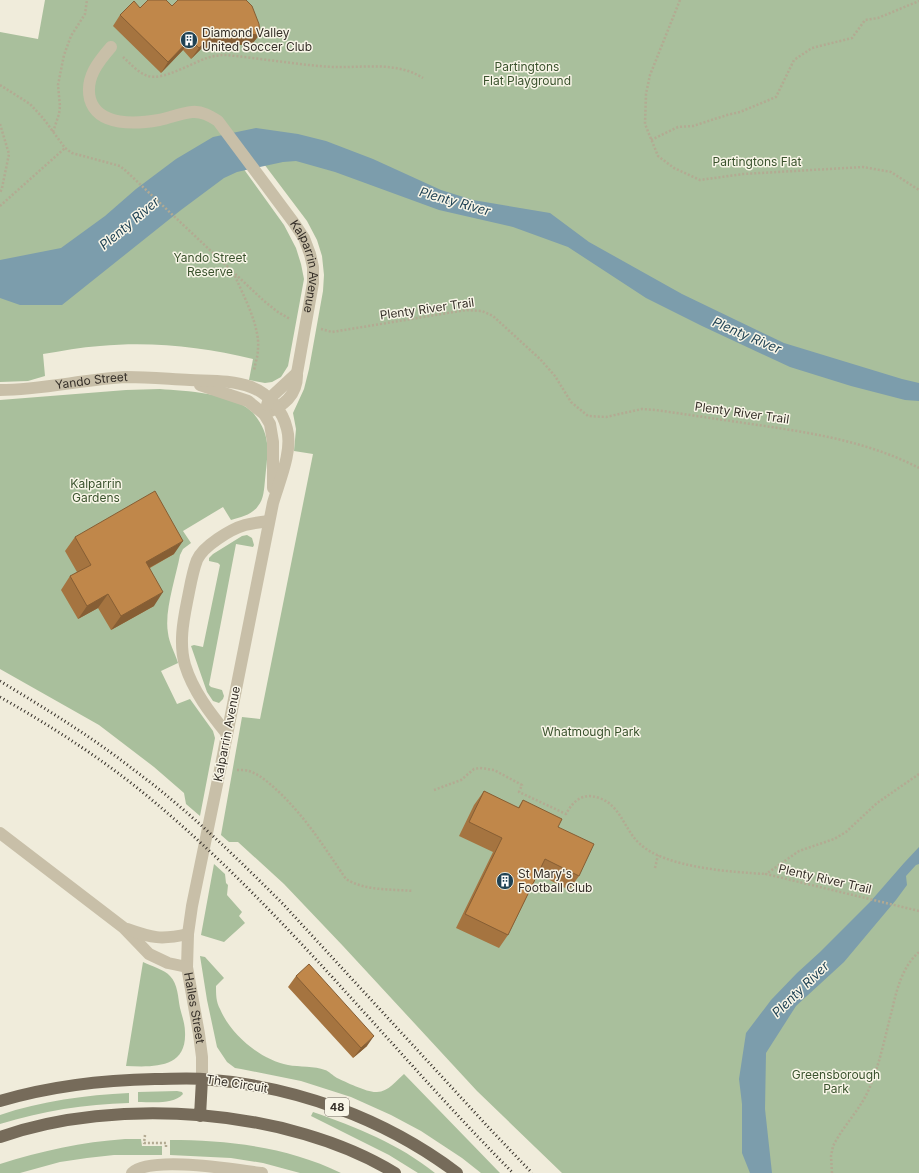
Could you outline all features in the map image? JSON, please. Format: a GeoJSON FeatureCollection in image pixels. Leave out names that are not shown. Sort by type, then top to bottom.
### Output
{"type":"FeatureCollection","features":[{"type":"Feature","properties":{"kind":"main road","name":"The Circuit"},"geometry":{"type":"LineString","coordinates":[[0,1101],[35,1091],[102,1081],[202,1079],[261,1087],[299,1096],[335,1107],[374,1122],[409,1140],[457,1173]]}},
{"type":"Feature","properties":{"kind":"main road"},"geometry":{"type":"LineString","coordinates":[[200,1116],[202,1079]]}},
{"type":"Feature","properties":{"kind":"main road"},"geometry":{"type":"LineString","coordinates":[[0,1137],[46,1125],[109,1116],[165,1113],[200,1116],[251,1121],[318,1138],[354,1152],[395,1173]]}},
{"type":"Feature","properties":{"kind":"street","name":"Kalparrin Avenue"},"geometry":{"type":"LineString","coordinates":[[111,47],[93,71],[89,84],[89,95],[97,112],[107,119],[120,122],[158,120],[193,112],[206,114],[218,121],[294,222],[304,238],[310,254],[313,267],[313,283],[297,373],[298,382],[291,396],[278,408],[264,414],[270,424],[274,442],[273,503]]}},
{"type":"Feature","properties":{"kind":"street"},"geometry":{"type":"LineString","coordinates":[[264,414],[269,399],[297,373]]}},
{"type":"Feature","properties":{"kind":"street","name":"Yando Street"},"geometry":{"type":"LineString","coordinates":[[0,390],[47,387],[126,377],[154,377],[224,382],[251,387],[265,395],[278,408]]}},
{"type":"Feature","properties":{"kind":"street","name":"Yando Street"},"geometry":{"type":"LineString","coordinates":[[183,380],[248,401],[264,414]]}},
{"type":"Feature","properties":{"kind":"street","name":"Kalparrin Avenue"},"geometry":{"type":"LineString","coordinates":[[187,966],[188,934],[192,906],[269,521],[286,462],[288,430],[278,408]]}},
{"type":"Feature","properties":{"kind":"street"},"geometry":{"type":"LineString","coordinates":[[227,734],[213,717],[196,690],[185,664],[182,641],[184,617],[197,560],[203,551],[234,529],[247,524],[269,521]]}},
{"type":"Feature","properties":{"kind":"street","name":"Hailes Street"},"geometry":{"type":"LineString","coordinates":[[0,833],[124,928],[149,954],[168,963],[187,966],[199,1034],[202,1057],[202,1079]]}},
{"type":"Feature","properties":{"kind":"street","name":"Hailes Street"},"geometry":{"type":"LineString","coordinates":[[124,928],[152,938],[175,937],[188,934]]}},
{"type":"Feature","properties":{"kind":"street"},"geometry":{"type":"LineString","coordinates":[[132,1173],[140,1168],[157,1165],[218,1167],[262,1173]]}},
{"type":"Feature","properties":{"kind":"path"},"geometry":{"type":"LineString","coordinates":[[53,132],[60,106],[58,85],[62,60],[71,36],[85,14],[87,0]]}},
{"type":"Feature","properties":{"kind":"path"},"geometry":{"type":"LineString","coordinates":[[680,0],[650,76],[645,107],[645,124],[658,156],[674,168],[700,180],[743,174],[863,167],[891,172],[919,190]]}},
{"type":"Feature","properties":{"kind":"path"},"geometry":{"type":"LineString","coordinates":[[652,140],[678,127],[693,126],[727,114],[740,112],[776,97],[794,60],[812,48],[852,38],[865,20],[878,18],[919,1]]}},
{"type":"Feature","properties":{"kind":"path"},"geometry":{"type":"LineString","coordinates":[[111,47],[141,72],[154,77],[216,55],[225,55],[332,67],[395,68],[408,70],[423,78]]}},
{"type":"Feature","properties":{"kind":"path"},"geometry":{"type":"LineString","coordinates":[[0,85],[30,104],[64,148],[0,206]]}},
{"type":"Feature","properties":{"kind":"path"},"geometry":{"type":"LineString","coordinates":[[0,124],[9,154],[0,193]]}},
{"type":"Feature","properties":{"kind":"path","name":"Plenty River Trail"},"geometry":{"type":"LineString","coordinates":[[64,148],[72,153],[120,166],[264,301],[278,312],[306,325],[332,332],[466,310],[482,311],[492,316],[540,359],[555,376],[571,402],[588,416],[606,417],[642,409],[656,410],[808,432],[879,452],[919,468]]}},
{"type":"Feature","properties":{"kind":"path"},"geometry":{"type":"LineString","coordinates":[[235,274],[253,320],[257,338],[258,348],[251,387]]}},
{"type":"Feature","properties":{"kind":"path"},"geometry":{"type":"LineString","coordinates":[[221,765],[237,770],[248,770],[259,775],[269,783],[294,807],[314,832],[346,879],[364,887],[413,891]]}},
{"type":"Feature","properties":{"kind":"path"},"geometry":{"type":"LineString","coordinates":[[434,790],[461,780],[474,769],[486,768],[502,774],[522,785],[519,792],[566,814],[570,806],[580,797],[598,797],[607,801],[615,807],[630,832],[640,844],[646,850],[658,855],[703,868],[729,872],[766,874]]}},
{"type":"Feature","properties":{"kind":"path","name":"Plenty River Trail"},"geometry":{"type":"LineString","coordinates":[[766,874],[799,852],[834,839],[846,832],[877,803],[919,774]]}},
{"type":"Feature","properties":{"kind":"path"},"geometry":{"type":"LineString","coordinates":[[655,868],[658,855]]}},
{"type":"Feature","properties":{"kind":"path","name":"Plenty River Trail"},"geometry":{"type":"LineString","coordinates":[[766,874],[919,911]]}},
{"type":"Feature","properties":{"kind":"path"},"geometry":{"type":"LineString","coordinates":[[832,1173],[831,1156],[833,1146],[868,1091],[878,1065],[885,1031],[902,975],[908,964],[919,952]]}},
{"type":"Feature","properties":{"kind":"path"},"geometry":{"type":"LineString","coordinates":[[145,1136],[144,1143],[166,1143],[166,1153]]}},
{"type":"Feature","properties":{"kind":"green space","name":"Whatmough Park"},"geometry":{"type":"Polygon","coordinates":[[[45,0],[919,0],[919,1173],[562,1173],[477,1091],[284,884],[238,842],[229,842],[221,835],[242,717],[260,719],[313,454],[294,451],[296,429],[293,413],[304,389],[309,369],[323,291],[324,275],[322,256],[317,240],[307,221],[249,144],[230,150],[284,225],[296,248],[301,264],[304,279],[288,366],[281,377],[272,382],[265,383],[249,380],[253,359],[196,348],[139,344],[72,349],[43,354],[45,376],[28,381],[0,382],[0,32],[38,39],[45,0]]]}},
{"type":"Feature","properties":{"kind":"green space","name":"Kalparrin Gardens"},"geometry":{"type":"Polygon","coordinates":[[[160,389],[208,394],[232,400],[243,405],[257,418],[262,426],[267,441],[267,463],[263,494],[260,503],[253,512],[231,520],[223,507],[183,531],[191,543],[183,549],[180,555],[169,604],[167,624],[168,633],[178,663],[161,671],[177,704],[190,699],[213,731],[215,738],[200,816],[186,804],[184,793],[154,767],[99,725],[0,669],[0,400],[126,390],[160,389]]]}},
{"type":"Feature","properties":{"kind":"green space"},"geometry":{"type":"Polygon","coordinates":[[[247,535],[252,538],[254,545],[253,547],[236,544],[209,685],[222,690],[224,696],[219,703],[213,701],[207,692],[191,646],[194,645],[203,647],[220,565],[209,561],[209,558],[242,536],[247,535]]]}},
{"type":"Feature","properties":{"kind":"green space"},"geometry":{"type":"Polygon","coordinates":[[[214,864],[225,874],[226,883],[228,885],[227,895],[242,912],[239,916],[245,923],[224,942],[201,935],[214,864]]]}},
{"type":"Feature","properties":{"kind":"green space"},"geometry":{"type":"Polygon","coordinates":[[[200,956],[205,957],[224,978],[216,986],[216,998],[218,1004],[231,1028],[248,1045],[268,1058],[278,1062],[288,1065],[325,1070],[337,1078],[373,1092],[385,1090],[404,1074],[500,1173],[481,1173],[462,1158],[421,1131],[391,1115],[351,1097],[301,1081],[235,1068],[227,1062],[217,1047],[200,956]]]}},
{"type":"Feature","properties":{"kind":"green space"},"geometry":{"type":"Polygon","coordinates":[[[143,962],[165,972],[173,979],[175,983],[185,1032],[184,1044],[180,1053],[174,1059],[166,1063],[147,1066],[126,1066],[143,962]]]}},
{"type":"Feature","properties":{"kind":"green space"},"geometry":{"type":"Polygon","coordinates":[[[138,1092],[182,1092],[183,1094],[174,1100],[162,1102],[138,1102],[138,1092]]]}},
{"type":"Feature","properties":{"kind":"green space"},"geometry":{"type":"Polygon","coordinates":[[[129,1093],[129,1103],[64,1109],[32,1115],[0,1124],[0,1115],[47,1102],[96,1095],[129,1093]]]}},
{"type":"Feature","properties":{"kind":"green space"},"geometry":{"type":"Polygon","coordinates":[[[313,1112],[377,1137],[407,1153],[435,1173],[418,1173],[389,1155],[311,1116],[313,1112]]]}},
{"type":"Feature","properties":{"kind":"green space"},"geometry":{"type":"Polygon","coordinates":[[[125,1139],[141,1139],[142,1146],[162,1146],[162,1155],[114,1155],[87,1158],[60,1162],[20,1173],[0,1173],[0,1164],[31,1155],[77,1145],[125,1139]]]}},
{"type":"Feature","properties":{"kind":"green space"},"geometry":{"type":"Polygon","coordinates":[[[170,1140],[192,1140],[236,1144],[279,1151],[321,1164],[341,1173],[300,1173],[263,1163],[231,1158],[170,1155],[170,1140]]]}},
{"type":"Feature","properties":{"kind":"water","name":"Plenty River"},"geometry":{"type":"Polygon","coordinates":[[[256,128],[298,134],[326,141],[373,159],[441,190],[473,200],[550,213],[589,242],[682,294],[784,343],[919,383],[919,401],[905,400],[851,386],[790,367],[646,298],[568,247],[513,227],[439,210],[335,172],[296,161],[283,162],[237,172],[224,178],[181,210],[62,305],[20,305],[0,298],[0,260],[61,248],[105,216],[136,189],[176,159],[213,137],[256,128]]]}},
{"type":"Feature","properties":{"kind":"water","name":"Plenty River"},"geometry":{"type":"Polygon","coordinates":[[[919,847],[919,864],[916,865],[906,876],[907,885],[896,900],[844,962],[796,1006],[766,1053],[765,1109],[772,1173],[750,1173],[742,1153],[742,1104],[739,1079],[746,1033],[771,1000],[870,902],[919,847]]]}},
{"type":"Feature","properties":{"kind":"building","name":"Diamond Valley United Soccer Club"},"geometry":{"type":"Polygon","coordinates":[[[148,0],[166,0],[172,6],[178,0],[246,0],[252,6],[259,24],[260,34],[209,38],[199,48],[190,39],[168,62],[120,15],[134,1],[140,8],[148,0]]]}},
{"type":"Feature","properties":{"kind":"building"},"geometry":{"type":"Polygon","coordinates":[[[155,491],[183,541],[146,562],[163,592],[121,616],[108,594],[87,606],[70,576],[91,565],[75,537],[155,491]]]}},
{"type":"Feature","properties":{"kind":"building","name":"St Mary's Football Club"},"geometry":{"type":"Polygon","coordinates":[[[484,791],[519,808],[523,800],[562,819],[558,827],[594,844],[579,876],[545,859],[508,935],[465,914],[502,838],[469,822],[484,791]]]}},
{"type":"Feature","properties":{"kind":"building"},"geometry":{"type":"Polygon","coordinates":[[[309,964],[374,1036],[361,1048],[296,976],[309,964]]]}},
{"type":"Feature","properties":{"kind":"railway"},"geometry":{"type":"LineString","coordinates":[[0,681],[102,746],[154,785],[211,834],[283,904],[532,1173]]}},
{"type":"Feature","properties":{"kind":"railway"},"geometry":{"type":"LineString","coordinates":[[0,697],[38,719],[93,755],[129,781],[196,838],[289,931],[467,1126],[513,1173]]}},
{"type":"Feature","properties":{"kind":"place","name":"Diamond Valley United Soccer Club"},"geometry":{"type":"Point","coordinates":[189,40]}},
{"type":"Feature","properties":{"kind":"place","name":"St Mary's Football Club"},"geometry":{"type":"Point","coordinates":[505,881]}},
{"type":"Feature","properties":{"kind":"park label","name":"Partingtons Flat Playground"},"geometry":{"type":"Point","coordinates":[527,74]}},
{"type":"Feature","properties":{"kind":"park label","name":"Partingtons Flat"},"geometry":{"type":"Point","coordinates":[757,162]}},
{"type":"Feature","properties":{"kind":"park label","name":"Yando Street Reserve"},"geometry":{"type":"Point","coordinates":[210,265]}},
{"type":"Feature","properties":{"kind":"park label","name":"Greensborough Park"},"geometry":{"type":"Point","coordinates":[836,1082]}}]}
